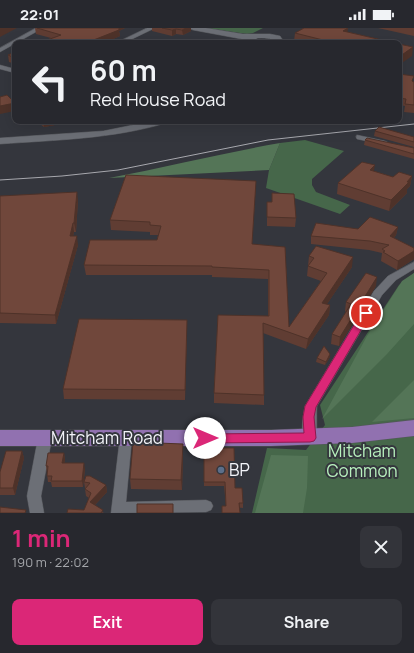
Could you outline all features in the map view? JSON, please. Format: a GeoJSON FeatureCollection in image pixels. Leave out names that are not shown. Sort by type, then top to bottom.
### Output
{"type":"FeatureCollection","features":[{"type":"Feature","properties":{"kind":"main road"},"geometry":{"type":"LineString","coordinates":[[193,28],[252,40]]}},
{"type":"Feature","properties":{"kind":"main road"},"geometry":{"type":"LineString","coordinates":[[259,40],[270,36],[277,38],[278,40]]}},
{"type":"Feature","properties":{"kind":"main road","name":"Mitcham Road"},"geometry":{"type":"LineString","coordinates":[[0,438],[310,438],[414,428]]}},
{"type":"Feature","properties":{"kind":"street"},"geometry":{"type":"LineString","coordinates":[[18,40],[40,28]]}},
{"type":"Feature","properties":{"kind":"street"},"geometry":{"type":"LineString","coordinates":[[126,40],[152,28]]}},
{"type":"Feature","properties":{"kind":"street"},"geometry":{"type":"LineString","coordinates":[[0,50],[12,43]]}},
{"type":"Feature","properties":{"kind":"street"},"geometry":{"type":"LineString","coordinates":[[0,67],[12,70]]}},
{"type":"Feature","properties":{"kind":"street"},"geometry":{"type":"LineString","coordinates":[[0,141],[102,134],[129,130],[152,124]]}},
{"type":"Feature","properties":{"kind":"street"},"geometry":{"type":"LineString","coordinates":[[360,137],[391,144]]}},
{"type":"Feature","properties":{"kind":"street"},"geometry":{"type":"LineString","coordinates":[[310,438],[309,417],[311,406],[378,293],[392,278],[414,265]]}},
{"type":"Feature","properties":{"kind":"street"},"geometry":{"type":"LineString","coordinates":[[126,437],[118,510],[206,506]]}},
{"type":"Feature","properties":{"kind":"street"},"geometry":{"type":"LineString","coordinates":[[37,513],[34,496],[45,438]]}},
{"type":"Feature","properties":{"kind":"green space"},"geometry":{"type":"Polygon","coordinates":[[[206,28],[263,28],[247,34],[206,28]]]}},
{"type":"Feature","properties":{"kind":"green space"},"geometry":{"type":"Polygon","coordinates":[[[305,140],[344,151],[312,179],[312,185],[316,192],[350,205],[340,214],[266,188],[269,170],[280,143],[305,140]]]}},
{"type":"Feature","properties":{"kind":"green space"},"geometry":{"type":"Polygon","coordinates":[[[280,143],[269,170],[109,178],[237,151],[280,143]]]}},
{"type":"Feature","properties":{"kind":"green space","name":"Mitcham Common"},"geometry":{"type":"Polygon","coordinates":[[[414,273],[414,513],[252,513],[267,448],[306,450],[325,425],[320,405],[399,285],[414,273]]]}},
{"type":"Feature","properties":{"kind":"green space"},"geometry":{"type":"Polygon","coordinates":[[[414,273],[414,324],[387,354],[322,419],[367,336],[402,281],[414,273]]]}},
{"type":"Feature","properties":{"kind":"green space"},"geometry":{"type":"Polygon","coordinates":[[[414,380],[414,418],[372,422],[414,380]]]}},
{"type":"Feature","properties":{"kind":"green space"},"geometry":{"type":"Polygon","coordinates":[[[271,455],[308,456],[307,488],[303,513],[255,513],[271,455]]]}},
{"type":"Feature","properties":{"kind":"building"},"geometry":{"type":"Polygon","coordinates":[[[37,28],[119,28],[119,30],[94,40],[47,40],[61,35],[37,28]]]}},
{"type":"Feature","properties":{"kind":"building"},"geometry":{"type":"Polygon","coordinates":[[[162,28],[186,28],[182,30],[172,30],[162,28]]]}},
{"type":"Feature","properties":{"kind":"building"},"geometry":{"type":"Polygon","coordinates":[[[304,28],[348,28],[343,31],[382,40],[323,40],[295,33],[304,28]]]}},
{"type":"Feature","properties":{"kind":"building"},"geometry":{"type":"Polygon","coordinates":[[[402,45],[413,47],[402,55],[402,45]]]}},
{"type":"Feature","properties":{"kind":"building"},"geometry":{"type":"Polygon","coordinates":[[[402,74],[414,76],[412,81],[414,82],[414,105],[405,104],[406,99],[402,98],[402,74]]]}},
{"type":"Feature","properties":{"kind":"building"},"geometry":{"type":"Polygon","coordinates":[[[7,95],[12,100],[12,104],[0,106],[0,97],[7,95]]]}},
{"type":"Feature","properties":{"kind":"building"},"geometry":{"type":"Polygon","coordinates":[[[379,127],[414,137],[414,142],[375,131],[379,127]]]}},
{"type":"Feature","properties":{"kind":"building"},"geometry":{"type":"Polygon","coordinates":[[[367,138],[414,148],[414,154],[365,140],[367,138]]]}},
{"type":"Feature","properties":{"kind":"building"},"geometry":{"type":"Polygon","coordinates":[[[362,162],[375,165],[370,170],[393,177],[399,172],[412,176],[407,182],[409,182],[391,200],[338,183],[362,162]]]}},
{"type":"Feature","properties":{"kind":"building"},"geometry":{"type":"Polygon","coordinates":[[[126,175],[256,181],[252,244],[285,247],[289,327],[327,273],[308,266],[314,258],[309,256],[316,246],[353,257],[322,303],[330,305],[308,339],[263,323],[264,395],[214,393],[218,315],[269,316],[269,270],[212,266],[84,265],[90,240],[157,240],[161,226],[150,225],[150,222],[110,220],[126,175]]]}},
{"type":"Feature","properties":{"kind":"building"},"geometry":{"type":"Polygon","coordinates":[[[77,192],[74,223],[70,236],[77,236],[55,315],[0,313],[0,196],[77,192]]]}},
{"type":"Feature","properties":{"kind":"building"},"geometry":{"type":"Polygon","coordinates":[[[272,193],[294,194],[296,218],[267,217],[267,202],[272,202],[272,193]]]}},
{"type":"Feature","properties":{"kind":"building"},"geometry":{"type":"Polygon","coordinates":[[[370,217],[398,227],[390,236],[414,248],[414,251],[398,261],[383,252],[385,251],[382,249],[389,245],[370,241],[311,236],[316,223],[358,229],[370,217]]]}},
{"type":"Feature","properties":{"kind":"building"},"geometry":{"type":"Polygon","coordinates":[[[366,273],[377,277],[340,337],[332,334],[351,304],[346,302],[366,273]]]}},
{"type":"Feature","properties":{"kind":"building"},"geometry":{"type":"Polygon","coordinates":[[[79,319],[187,320],[185,390],[63,389],[79,319]]]}},
{"type":"Feature","properties":{"kind":"building"},"geometry":{"type":"Polygon","coordinates":[[[324,346],[330,354],[326,362],[317,358],[324,346]]]}},
{"type":"Feature","properties":{"kind":"building"},"geometry":{"type":"Polygon","coordinates":[[[133,442],[183,444],[181,480],[130,479],[133,442]]]}},
{"type":"Feature","properties":{"kind":"building"},"geometry":{"type":"Polygon","coordinates":[[[204,448],[234,448],[235,488],[242,488],[243,503],[239,503],[240,513],[222,513],[222,506],[226,506],[225,482],[204,482],[204,448]]]}},
{"type":"Feature","properties":{"kind":"building"},"geometry":{"type":"Polygon","coordinates":[[[6,451],[22,451],[13,488],[0,488],[0,472],[6,451]]]}},
{"type":"Feature","properties":{"kind":"building"},"geometry":{"type":"Polygon","coordinates":[[[48,453],[64,453],[62,463],[84,463],[82,481],[51,481],[52,476],[47,476],[48,466],[46,466],[48,453]]]}},
{"type":"Feature","properties":{"kind":"building"},"geometry":{"type":"Polygon","coordinates":[[[86,476],[90,476],[106,485],[90,502],[103,510],[101,513],[67,513],[68,509],[84,510],[91,493],[85,489],[90,483],[84,482],[86,476]]]}},
{"type":"Feature","properties":{"kind":"building"},"geometry":{"type":"Polygon","coordinates":[[[137,504],[173,504],[173,513],[137,513],[137,504]]]}},
{"type":"Feature","properties":{"kind":"building"},"geometry":{"type":"Polygon","coordinates":[[[0,507],[26,510],[25,513],[0,513],[0,507]]]}},
{"type":"Feature","properties":{"kind":"tram line"},"geometry":{"type":"LineString","coordinates":[[0,180],[62,176],[118,170],[268,140],[414,124]]}},
{"type":"Feature","properties":{"kind":"place","name":"BP"},"geometry":{"type":"Point","coordinates":[221,470]}},
{"type":"Feature","properties":{"kind":"route"},"geometry":{"type":"LineString","coordinates":[[205,438],[310,438],[309,411],[311,406],[366,313]]}}]}
